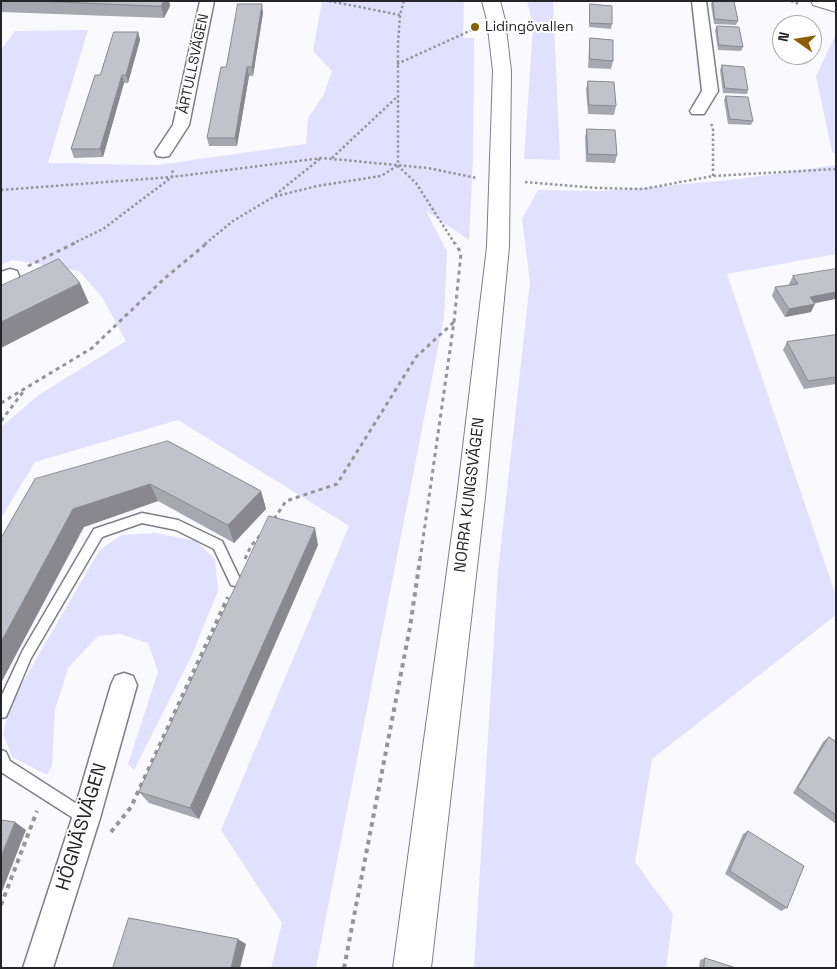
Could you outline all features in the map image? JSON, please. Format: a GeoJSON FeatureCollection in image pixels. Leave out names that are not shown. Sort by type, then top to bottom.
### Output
{"type":"FeatureCollection","features":[{"type":"Feature","properties":{"kind":"main road"},"geometry":{"type":"LineString","coordinates":[[819,1],[836,7]]}},
{"type":"Feature","properties":{"kind":"main road","name":"NORRA KUNGSVÄGEN"},"geometry":{"type":"LineString","coordinates":[[412,968],[471,497],[498,247],[502,71],[490,11]]}},
{"type":"Feature","properties":{"kind":"street","name":"ÅRTULLSVÄGEN"},"geometry":{"type":"LineString","coordinates":[[163,152],[181,125],[208,1]]}},
{"type":"Feature","properties":{"kind":"street"},"geometry":{"type":"LineString","coordinates":[[698,111],[710,90],[699,1]]}},
{"type":"Feature","properties":{"kind":"street","name":"HÖGNÄSVÄGEN"},"geometry":{"type":"LineString","coordinates":[[38,968],[86,818],[124,685]]}},
{"type":"Feature","properties":{"kind":"lane"},"geometry":{"type":"LineString","coordinates":[[1,712],[27,654],[98,533],[142,518],[178,525],[218,545],[235,581]]}},
{"type":"Feature","properties":{"kind":"lane"},"geometry":{"type":"LineString","coordinates":[[1,757],[5,766],[86,818]]}},
{"type":"Feature","properties":{"kind":"path"},"geometry":{"type":"LineString","coordinates":[[329,1],[400,15]]}},
{"type":"Feature","properties":{"kind":"path"},"geometry":{"type":"LineString","coordinates":[[344,968],[410,627],[454,322],[461,253],[416,183],[398,166],[397,64],[400,15],[404,1]]}},
{"type":"Feature","properties":{"kind":"path"},"geometry":{"type":"LineString","coordinates":[[397,64],[474,30],[490,11]]}},
{"type":"Feature","properties":{"kind":"path"},"geometry":{"type":"LineString","coordinates":[[333,158],[398,96]]}},
{"type":"Feature","properties":{"kind":"path"},"geometry":{"type":"LineString","coordinates":[[698,111],[714,127],[713,176]]}},
{"type":"Feature","properties":{"kind":"path"},"geometry":{"type":"LineString","coordinates":[[6,278],[57,250],[103,229],[172,177],[173,161],[163,152]]}},
{"type":"Feature","properties":{"kind":"path"},"geometry":{"type":"LineString","coordinates":[[1,403],[92,348],[166,278],[233,221],[273,197],[322,158]]}},
{"type":"Feature","properties":{"kind":"path"},"geometry":{"type":"LineString","coordinates":[[1,190],[172,177],[322,158],[428,168],[479,179]]}},
{"type":"Feature","properties":{"kind":"path"},"geometry":{"type":"LineString","coordinates":[[273,197],[317,186],[381,176],[398,166]]}},
{"type":"Feature","properties":{"kind":"path"},"geometry":{"type":"LineString","coordinates":[[525,182],[597,188],[643,189],[713,176],[836,168]]}},
{"type":"Feature","properties":{"kind":"path"},"geometry":{"type":"LineString","coordinates":[[273,521],[286,501],[338,484],[416,357],[454,322]]}},
{"type":"Feature","properties":{"kind":"path"},"geometry":{"type":"LineString","coordinates":[[1,421],[25,389]]}},
{"type":"Feature","properties":{"kind":"path"},"geometry":{"type":"LineString","coordinates":[[76,847],[112,832],[131,807],[251,546],[267,527]]}},
{"type":"Feature","properties":{"kind":"path"},"geometry":{"type":"LineString","coordinates":[[1,905],[37,811]]}},
{"type":"Feature","properties":{"kind":"shaded area"},"geometry":{"type":"Polygon","coordinates":[[[322,1],[464,1],[463,38],[474,38],[473,157],[469,240],[426,211],[447,251],[444,317],[316,968],[271,968],[282,923],[221,830],[349,526],[178,420],[35,462],[1,518],[1,427],[40,394],[126,341],[102,297],[79,271],[12,260],[1,265],[1,50],[15,31],[88,30],[48,163],[157,165],[306,144],[308,118],[323,96],[332,71],[313,51],[322,1]]]}},
{"type":"Feature","properties":{"kind":"shaded area"},"geometry":{"type":"Polygon","coordinates":[[[527,1],[553,1],[560,160],[524,159],[533,27],[527,1]]]}},
{"type":"Feature","properties":{"kind":"shaded area"},"geometry":{"type":"Polygon","coordinates":[[[836,34],[836,154],[832,152],[816,76],[836,34]]]}},
{"type":"Feature","properties":{"kind":"shaded area"},"geometry":{"type":"Polygon","coordinates":[[[836,165],[836,254],[727,274],[836,596],[836,615],[652,759],[635,862],[673,914],[666,968],[474,968],[498,571],[530,282],[522,219],[538,190],[603,191],[731,180],[836,165]]]}},
{"type":"Feature","properties":{"kind":"shaded area"},"geometry":{"type":"Polygon","coordinates":[[[155,533],[196,541],[215,559],[218,591],[192,655],[134,770],[128,764],[158,672],[148,643],[120,634],[98,636],[68,668],[55,710],[52,766],[47,775],[12,757],[3,734],[10,704],[99,551],[121,535],[155,533]]]}},
{"type":"Feature","properties":{"kind":"building"},"geometry":{"type":"Polygon","coordinates":[[[36,1],[164,1],[161,6],[36,1]]]}},
{"type":"Feature","properties":{"kind":"building"},"geometry":{"type":"Polygon","coordinates":[[[713,1],[734,1],[738,21],[715,19],[713,1]]]}},
{"type":"Feature","properties":{"kind":"building"},"geometry":{"type":"Polygon","coordinates":[[[238,4],[262,4],[252,67],[247,67],[235,138],[207,138],[221,67],[226,67],[238,4]]]}},
{"type":"Feature","properties":{"kind":"building"},"geometry":{"type":"Polygon","coordinates":[[[590,4],[612,6],[612,24],[590,23],[590,4]]]}},
{"type":"Feature","properties":{"kind":"building"},"geometry":{"type":"Polygon","coordinates":[[[717,26],[739,27],[743,47],[719,45],[717,26]]]}},
{"type":"Feature","properties":{"kind":"building"},"geometry":{"type":"Polygon","coordinates":[[[114,32],[138,32],[126,75],[122,75],[100,149],[71,149],[95,75],[100,75],[114,32]]]}},
{"type":"Feature","properties":{"kind":"building"},"geometry":{"type":"Polygon","coordinates":[[[590,38],[613,40],[613,61],[590,59],[590,38]]]}},
{"type":"Feature","properties":{"kind":"building"},"geometry":{"type":"Polygon","coordinates":[[[722,65],[744,67],[748,90],[725,88],[722,65]]]}},
{"type":"Feature","properties":{"kind":"building"},"geometry":{"type":"Polygon","coordinates":[[[588,81],[614,82],[616,106],[589,105],[588,81]]]}},
{"type":"Feature","properties":{"kind":"building"},"geometry":{"type":"Polygon","coordinates":[[[726,96],[748,97],[753,121],[730,119],[726,96]]]}},
{"type":"Feature","properties":{"kind":"building"},"geometry":{"type":"Polygon","coordinates":[[[587,129],[615,130],[617,155],[588,154],[587,129]]]}},
{"type":"Feature","properties":{"kind":"building"},"geometry":{"type":"Polygon","coordinates":[[[59,259],[80,283],[1,322],[1,286],[59,259]]]}},
{"type":"Feature","properties":{"kind":"building"},"geometry":{"type":"Polygon","coordinates":[[[836,269],[836,292],[810,297],[815,304],[789,309],[775,287],[798,284],[793,276],[836,269]]]}},
{"type":"Feature","properties":{"kind":"building"},"geometry":{"type":"Polygon","coordinates":[[[836,335],[836,377],[808,381],[787,342],[836,335]]]}},
{"type":"Feature","properties":{"kind":"building"},"geometry":{"type":"Polygon","coordinates":[[[168,441],[261,491],[228,525],[150,484],[73,509],[1,642],[1,538],[35,479],[168,441]]]}},
{"type":"Feature","properties":{"kind":"building"},"geometry":{"type":"Polygon","coordinates":[[[269,516],[315,528],[190,808],[139,792],[269,516]]]}},
{"type":"Feature","properties":{"kind":"building"},"geometry":{"type":"Polygon","coordinates":[[[829,737],[836,742],[836,815],[798,788],[829,737]]]}},
{"type":"Feature","properties":{"kind":"building"},"geometry":{"type":"Polygon","coordinates":[[[1,820],[15,822],[1,857],[1,820]]]}},
{"type":"Feature","properties":{"kind":"building"},"geometry":{"type":"Polygon","coordinates":[[[748,831],[804,866],[787,908],[730,871],[748,831]]]}},
{"type":"Feature","properties":{"kind":"building"},"geometry":{"type":"Polygon","coordinates":[[[129,918],[238,939],[231,968],[113,968],[129,918]]]}},
{"type":"Feature","properties":{"kind":"building"},"geometry":{"type":"Polygon","coordinates":[[[705,958],[736,968],[704,968],[705,958]]]}},
{"type":"Feature","properties":{"kind":"place","name":"Lidingövallen"},"geometry":{"type":"Point","coordinates":[475,27]}}]}
